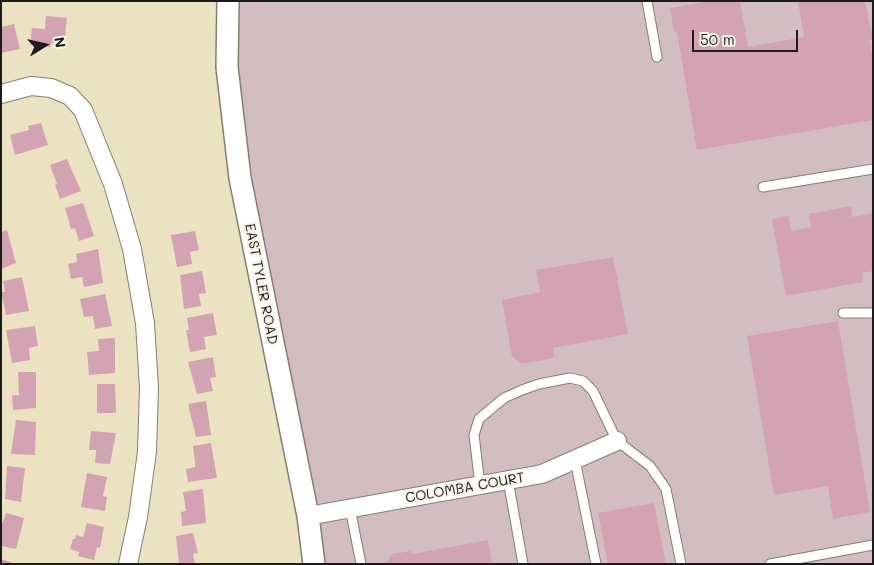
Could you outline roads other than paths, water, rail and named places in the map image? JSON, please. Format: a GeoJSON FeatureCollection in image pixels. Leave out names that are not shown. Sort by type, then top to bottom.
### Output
{"type":"FeatureCollection","features":[{"type":"Feature","properties":{"kind":"street","name":"EAST TYLER ROAD"},"geometry":{"type":"LineString","coordinates":[[228,1],[228,67],[240,178],[308,516],[314,564]]}},
{"type":"Feature","properties":{"kind":"street"},"geometry":{"type":"LineString","coordinates":[[1,94],[31,86],[52,88],[70,96],[83,110],[113,184],[132,249],[145,323],[149,388],[147,452],[138,517],[128,564]]}},
{"type":"Feature","properties":{"kind":"street","name":"COLOMBA COURT"},"geometry":{"type":"LineString","coordinates":[[308,516],[542,474],[617,441]]}},
{"type":"Feature","properties":{"kind":"lane"},"geometry":{"type":"LineString","coordinates":[[647,1],[657,57]]}},
{"type":"Feature","properties":{"kind":"lane"},"geometry":{"type":"LineString","coordinates":[[763,187],[873,169]]}},
{"type":"Feature","properties":{"kind":"lane"},"geometry":{"type":"LineString","coordinates":[[843,313],[873,313]]}},
{"type":"Feature","properties":{"kind":"lane"},"geometry":{"type":"LineString","coordinates":[[480,485],[474,435],[479,419],[504,398],[539,384],[570,378],[583,381],[593,391],[617,441],[650,466],[666,489],[681,564]]}},
{"type":"Feature","properties":{"kind":"lane"},"geometry":{"type":"LineString","coordinates":[[575,460],[596,564]]}},
{"type":"Feature","properties":{"kind":"lane"},"geometry":{"type":"LineString","coordinates":[[508,480],[522,564]]}},
{"type":"Feature","properties":{"kind":"lane"},"geometry":{"type":"LineString","coordinates":[[350,508],[361,564]]}},
{"type":"Feature","properties":{"kind":"lane"},"geometry":{"type":"LineString","coordinates":[[770,564],[873,546]]}}]}
